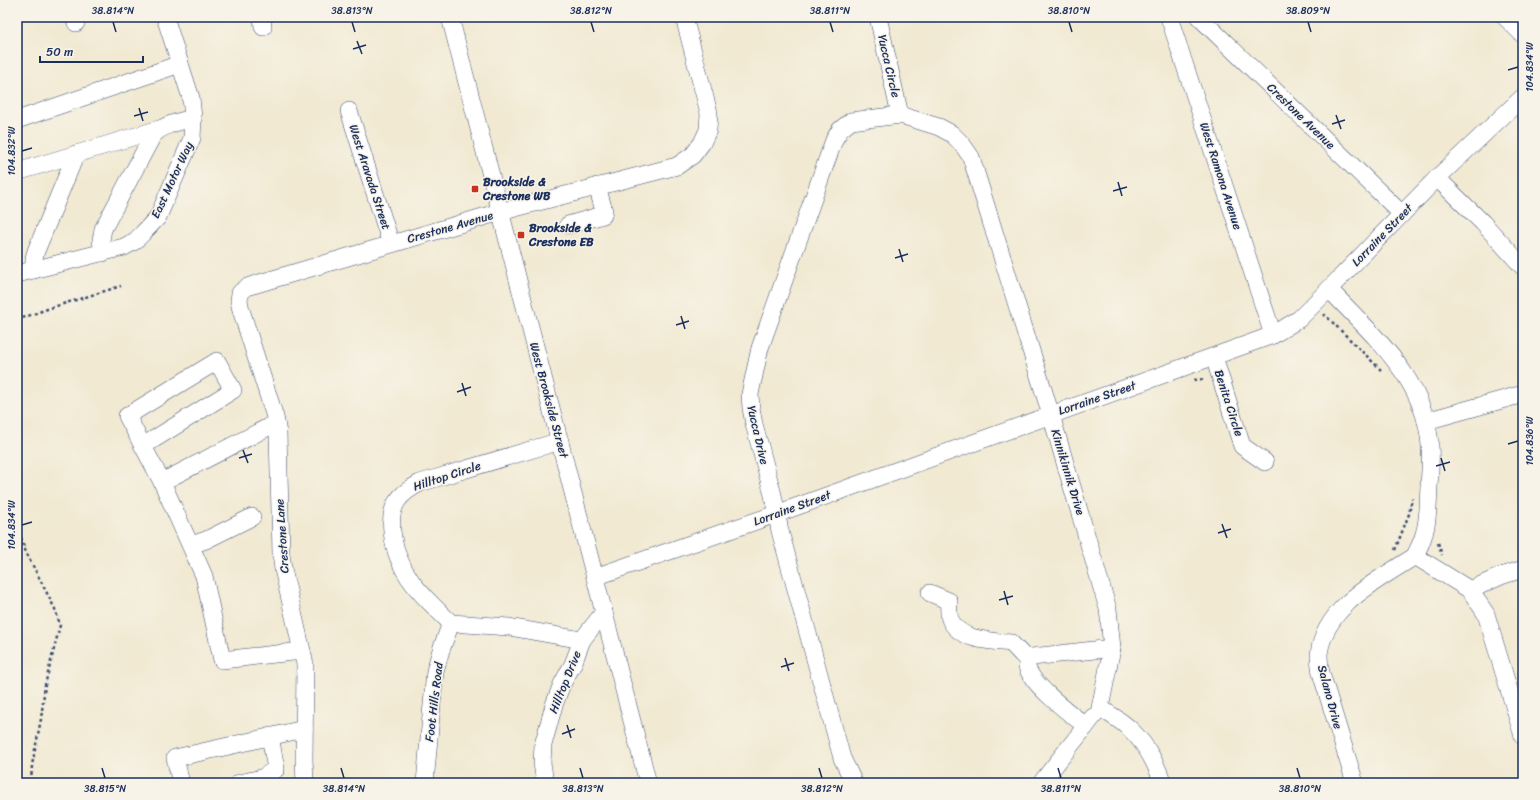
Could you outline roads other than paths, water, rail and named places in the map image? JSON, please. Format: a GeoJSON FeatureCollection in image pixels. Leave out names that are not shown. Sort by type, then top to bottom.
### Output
{"type":"FeatureCollection","features":[{"type":"Feature","properties":{"kind":"street","name":"East Motor Way"},"geometry":{"type":"LineString","coordinates":[[17,274],[124,247],[135,241],[158,217],[192,138],[193,118],[191,98],[166,17]]}},
{"type":"Feature","properties":{"kind":"street","name":"West Brookside Street"},"geometry":{"type":"LineString","coordinates":[[450,17],[648,783]]}},
{"type":"Feature","properties":{"kind":"street","name":"Crestone Avenue"},"geometry":{"type":"LineString","coordinates":[[240,293],[246,287],[500,212],[677,166],[693,155],[702,143],[708,130],[709,113],[684,17]]}},
{"type":"Feature","properties":{"kind":"street","name":"Yucca Circle"},"geometry":{"type":"LineString","coordinates":[[878,17],[900,115]]}},
{"type":"Feature","properties":{"kind":"street","name":"West Ramona Avenue"},"geometry":{"type":"LineString","coordinates":[[1169,17],[1273,335]]}},
{"type":"Feature","properties":{"kind":"street","name":"Crestone Avenue"},"geometry":{"type":"LineString","coordinates":[[1199,17],[1402,214]]}},
{"type":"Feature","properties":{"kind":"street"},"geometry":{"type":"LineString","coordinates":[[1504,17],[1523,34]]}},
{"type":"Feature","properties":{"kind":"street"},"geometry":{"type":"LineString","coordinates":[[17,120],[180,64]]}},
{"type":"Feature","properties":{"kind":"street","name":"Lorraine Street"},"geometry":{"type":"LineString","coordinates":[[595,577],[776,514],[1273,335],[1299,318],[1437,178],[1523,97]]}},
{"type":"Feature","properties":{"kind":"street","name":"West Aravada Street"},"geometry":{"type":"LineString","coordinates":[[349,111],[391,244]]}},
{"type":"Feature","properties":{"kind":"street","name":"Kinnikinnik Drive"},"geometry":{"type":"LineString","coordinates":[[900,115],[939,127],[952,134],[962,144],[971,157],[1108,609],[1112,648],[1100,708]]}},
{"type":"Feature","properties":{"kind":"street","name":"Yucca Drive"},"geometry":{"type":"LineString","coordinates":[[854,783],[842,758],[776,514],[750,408],[750,394],[760,348],[834,140],[840,130],[851,121],[900,115]]}},
{"type":"Feature","properties":{"kind":"street"},"geometry":{"type":"LineString","coordinates":[[17,172],[159,129],[169,124],[193,118]]}},
{"type":"Feature","properties":{"kind":"street"},"geometry":{"type":"LineString","coordinates":[[103,252],[101,240],[103,229],[153,135],[159,129]]}},
{"type":"Feature","properties":{"kind":"street"},"geometry":{"type":"LineString","coordinates":[[34,270],[34,258],[36,251],[76,154]]}},
{"type":"Feature","properties":{"kind":"street"},"geometry":{"type":"LineString","coordinates":[[1437,178],[1484,223],[1523,267]]}},
{"type":"Feature","properties":{"kind":"street"},"geometry":{"type":"LineString","coordinates":[[568,225],[603,216],[604,211],[597,186]]}},
{"type":"Feature","properties":{"kind":"street"},"geometry":{"type":"LineString","coordinates":[[1329,289],[1399,364],[1419,398],[1426,422],[1431,462],[1425,533],[1415,556],[1470,590],[1486,614],[1523,736]]}},
{"type":"Feature","properties":{"kind":"street","name":"Crestone Lane"},"geometry":{"type":"LineString","coordinates":[[240,293],[239,301],[241,310],[278,433],[281,558],[305,664],[304,729],[306,783]]}},
{"type":"Feature","properties":{"kind":"street","name":"Benita Circle"},"geometry":{"type":"LineString","coordinates":[[1214,357],[1242,446],[1265,462]]}},
{"type":"Feature","properties":{"kind":"street"},"geometry":{"type":"LineString","coordinates":[[143,446],[234,390],[217,361],[126,416],[162,482],[204,576],[222,660],[302,651]]}},
{"type":"Feature","properties":{"kind":"street"},"geometry":{"type":"LineString","coordinates":[[1426,422],[1523,394]]}},
{"type":"Feature","properties":{"kind":"street"},"geometry":{"type":"LineString","coordinates":[[162,482],[276,423]]}},
{"type":"Feature","properties":{"kind":"street","name":"Hilltop Circle"},"geometry":{"type":"LineString","coordinates":[[451,623],[417,589],[398,560],[393,542],[391,524],[393,510],[398,498],[408,489],[420,483],[560,441]]}},
{"type":"Feature","properties":{"kind":"street"},"geometry":{"type":"LineString","coordinates":[[191,545],[206,540],[252,517]]}},
{"type":"Feature","properties":{"kind":"street","name":"Salano Drive"},"geometry":{"type":"LineString","coordinates":[[1354,783],[1321,673],[1319,655],[1322,640],[1328,627],[1354,596],[1415,556]]}},
{"type":"Feature","properties":{"kind":"street"},"geometry":{"type":"LineString","coordinates":[[1470,590],[1501,576],[1523,569]]}},
{"type":"Feature","properties":{"kind":"street"},"geometry":{"type":"LineString","coordinates":[[930,593],[949,600],[949,618],[956,629],[964,634],[982,640],[1011,643],[1028,661]]}},
{"type":"Feature","properties":{"kind":"street","name":"Hilltop Drive"},"geometry":{"type":"LineString","coordinates":[[545,783],[542,763],[543,745],[557,698],[562,684],[573,664],[582,640],[604,612]]}},
{"type":"Feature","properties":{"kind":"street"},"geometry":{"type":"LineString","coordinates":[[451,623],[510,627],[582,640]]}},
{"type":"Feature","properties":{"kind":"street","name":"Foot Hills Road"},"geometry":{"type":"LineString","coordinates":[[425,783],[435,671],[451,623]]}},
{"type":"Feature","properties":{"kind":"street"},"geometry":{"type":"LineString","coordinates":[[1086,726],[1043,691],[1028,672],[1026,665],[1032,657],[1112,648]]}},
{"type":"Feature","properties":{"kind":"street"},"geometry":{"type":"LineString","coordinates":[[1041,783],[1100,708],[1132,731],[1144,745],[1154,762],[1163,783]]}},
{"type":"Feature","properties":{"kind":"street"},"geometry":{"type":"LineString","coordinates":[[180,783],[175,758],[304,729]]}},
{"type":"Feature","properties":{"kind":"street"},"geometry":{"type":"LineString","coordinates":[[239,783],[263,781],[276,769],[270,736]]}},
{"type":"Feature","properties":{"kind":"place","name":"Brookside & Crestone WB"},"geometry":{"type":"Point","coordinates":[475,189]}},
{"type":"Feature","properties":{"kind":"place","name":"Brookside & Crestone EB"},"geometry":{"type":"Point","coordinates":[521,235]}}]}
